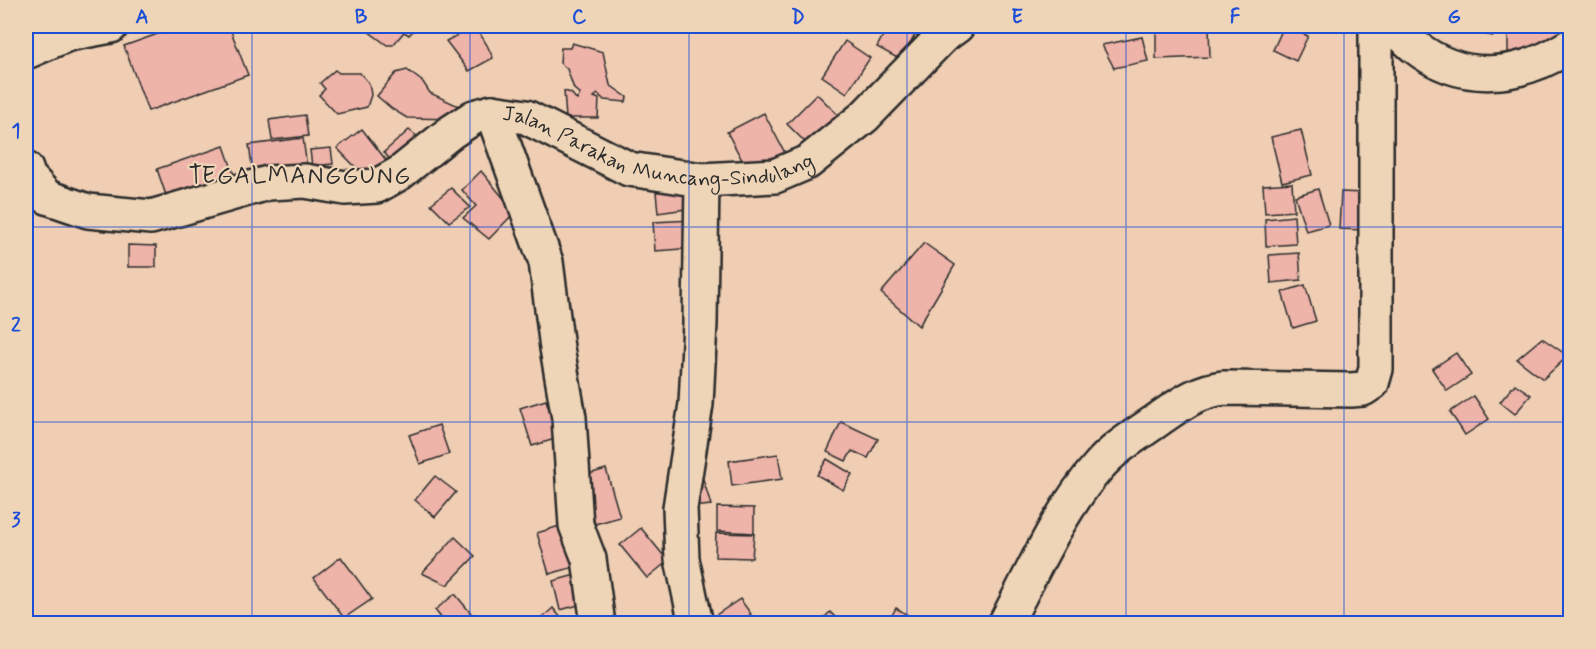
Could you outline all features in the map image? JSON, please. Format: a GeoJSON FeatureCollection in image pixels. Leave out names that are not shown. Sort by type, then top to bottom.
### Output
{"type":"FeatureCollection","features":[{"type":"Feature","properties":{"kind":"street"},"geometry":{"type":"LineString","coordinates":[[26,52],[68,34],[111,26]]}},
{"type":"Feature","properties":{"kind":"street","name":"Jalan Parakan Muncang-Sindulang"},"geometry":{"type":"LineString","coordinates":[[26,170],[28,176],[47,197],[88,211],[151,217],[268,183],[305,181],[345,188],[377,186],[400,172],[474,117],[492,112],[526,117],[629,169],[702,180],[775,176],[808,162],[864,117],[942,37],[957,26]]}},
{"type":"Feature","properties":{"kind":"street"},"geometry":{"type":"LineString","coordinates":[[1005,624],[1067,508],[1099,465],[1118,447],[1191,398],[1207,390],[1224,388],[1351,390],[1363,389],[1372,382],[1376,369],[1376,26]]}},
{"type":"Feature","properties":{"kind":"street"},"geometry":{"type":"LineString","coordinates":[[1394,26],[1413,45],[1440,63],[1467,73],[1499,73],[1536,65],[1570,46]]}},
{"type":"Feature","properties":{"kind":"street"},"geometry":{"type":"LineString","coordinates":[[492,112],[546,262],[569,418],[576,525],[589,559],[598,624]]}},
{"type":"Feature","properties":{"kind":"street"},"geometry":{"type":"LineString","coordinates":[[696,624],[682,559],[680,508],[696,404],[700,323],[702,180]]}},
{"type":"Feature","properties":{"kind":"building"},"geometry":{"type":"Polygon","coordinates":[[[180,26],[229,26],[248,75],[148,111],[124,46],[180,26]]]}},
{"type":"Feature","properties":{"kind":"building"},"geometry":{"type":"Polygon","coordinates":[[[361,26],[417,27],[409,35],[404,32],[393,45],[387,45],[361,26]]]}},
{"type":"Feature","properties":{"kind":"building"},"geometry":{"type":"Polygon","coordinates":[[[475,26],[493,58],[469,71],[446,41],[475,26]]]}},
{"type":"Feature","properties":{"kind":"building"},"geometry":{"type":"Polygon","coordinates":[[[888,26],[897,26],[915,35],[901,60],[877,47],[888,26]]]}},
{"type":"Feature","properties":{"kind":"building"},"geometry":{"type":"Polygon","coordinates":[[[1284,26],[1308,36],[1296,61],[1273,50],[1284,26]]]}},
{"type":"Feature","properties":{"kind":"building"},"geometry":{"type":"Polygon","coordinates":[[[1456,26],[1495,26],[1493,36],[1456,28],[1456,26]]]}},
{"type":"Feature","properties":{"kind":"building"},"geometry":{"type":"Polygon","coordinates":[[[1508,26],[1570,26],[1570,44],[1516,56],[1508,52],[1508,26]]]}},
{"type":"Feature","properties":{"kind":"building"},"geometry":{"type":"Polygon","coordinates":[[[1209,27],[1210,57],[1156,59],[1156,28],[1209,27]]]}},
{"type":"Feature","properties":{"kind":"building"},"geometry":{"type":"Polygon","coordinates":[[[1142,37],[1148,61],[1114,68],[1102,45],[1142,37]]]}},
{"type":"Feature","properties":{"kind":"building"},"geometry":{"type":"Polygon","coordinates":[[[845,41],[870,58],[847,93],[822,76],[845,41]]]}},
{"type":"Feature","properties":{"kind":"building"},"geometry":{"type":"Polygon","coordinates":[[[572,43],[603,52],[610,85],[627,97],[626,102],[604,100],[598,94],[594,97],[599,99],[598,118],[566,118],[564,91],[571,93],[577,100],[580,94],[574,89],[567,69],[560,63],[561,48],[570,48],[572,43]]]}},
{"type":"Feature","properties":{"kind":"building"},"geometry":{"type":"Polygon","coordinates":[[[335,70],[339,73],[360,73],[369,83],[371,95],[367,107],[337,114],[319,95],[325,89],[320,83],[335,70]]]}},
{"type":"Feature","properties":{"kind":"building"},"geometry":{"type":"Polygon","coordinates":[[[407,70],[423,82],[430,93],[463,108],[455,119],[407,118],[377,96],[396,73],[407,70]]]}},
{"type":"Feature","properties":{"kind":"building"},"geometry":{"type":"Polygon","coordinates":[[[817,94],[838,115],[808,145],[787,124],[817,94]]]}},
{"type":"Feature","properties":{"kind":"building"},"geometry":{"type":"Polygon","coordinates":[[[764,113],[785,153],[749,173],[727,132],[764,113]]]}},
{"type":"Feature","properties":{"kind":"building"},"geometry":{"type":"Polygon","coordinates":[[[305,115],[308,136],[272,140],[269,120],[305,115]]]}},
{"type":"Feature","properties":{"kind":"building"},"geometry":{"type":"Polygon","coordinates":[[[362,129],[396,173],[371,183],[337,148],[362,129]]]}},
{"type":"Feature","properties":{"kind":"building"},"geometry":{"type":"Polygon","coordinates":[[[409,130],[430,146],[398,171],[384,152],[409,130]]]}},
{"type":"Feature","properties":{"kind":"building"},"geometry":{"type":"Polygon","coordinates":[[[1301,130],[1312,175],[1282,182],[1271,137],[1301,130]]]}},
{"type":"Feature","properties":{"kind":"building"},"geometry":{"type":"Polygon","coordinates":[[[303,138],[307,167],[253,173],[249,145],[303,138]]]}},
{"type":"Feature","properties":{"kind":"building"},"geometry":{"type":"Polygon","coordinates":[[[224,146],[237,183],[170,207],[157,169],[224,146]]]}},
{"type":"Feature","properties":{"kind":"building"},"geometry":{"type":"Polygon","coordinates":[[[331,148],[333,164],[312,166],[310,150],[331,148]]]}},
{"type":"Feature","properties":{"kind":"building"},"geometry":{"type":"Polygon","coordinates":[[[481,171],[515,212],[489,239],[463,218],[476,206],[462,190],[481,171]]]}},
{"type":"Feature","properties":{"kind":"building"},"geometry":{"type":"Polygon","coordinates":[[[1292,183],[1294,211],[1265,213],[1263,185],[1292,183]]]}},
{"type":"Feature","properties":{"kind":"building"},"geometry":{"type":"Polygon","coordinates":[[[690,187],[693,208],[658,213],[656,192],[690,187]]]}},
{"type":"Feature","properties":{"kind":"building"},"geometry":{"type":"Polygon","coordinates":[[[451,188],[470,207],[449,222],[431,204],[451,188]]]}},
{"type":"Feature","properties":{"kind":"building"},"geometry":{"type":"Polygon","coordinates":[[[1318,189],[1329,225],[1306,231],[1295,196],[1318,189]]]}},
{"type":"Feature","properties":{"kind":"building"},"geometry":{"type":"Polygon","coordinates":[[[1341,192],[1364,193],[1363,230],[1339,229],[1341,192]]]}},
{"type":"Feature","properties":{"kind":"building"},"geometry":{"type":"Polygon","coordinates":[[[1294,216],[1296,244],[1266,246],[1265,219],[1294,216]]]}},
{"type":"Feature","properties":{"kind":"building"},"geometry":{"type":"Polygon","coordinates":[[[693,220],[695,248],[655,251],[653,222],[693,220]]]}},
{"type":"Feature","properties":{"kind":"building"},"geometry":{"type":"Polygon","coordinates":[[[924,243],[955,265],[919,326],[881,293],[924,243]]]}},
{"type":"Feature","properties":{"kind":"building"},"geometry":{"type":"Polygon","coordinates":[[[128,245],[156,246],[156,267],[128,267],[128,245]]]}},
{"type":"Feature","properties":{"kind":"building"},"geometry":{"type":"Polygon","coordinates":[[[1299,253],[1301,280],[1271,283],[1269,255],[1299,253]]]}},
{"type":"Feature","properties":{"kind":"building"},"geometry":{"type":"Polygon","coordinates":[[[1305,285],[1316,321],[1293,328],[1282,292],[1305,285]]]}},
{"type":"Feature","properties":{"kind":"building"},"geometry":{"type":"Polygon","coordinates":[[[1542,338],[1568,356],[1543,379],[1517,359],[1542,338]]]}},
{"type":"Feature","properties":{"kind":"building"},"geometry":{"type":"Polygon","coordinates":[[[1456,353],[1471,375],[1447,391],[1432,369],[1456,353]]]}},
{"type":"Feature","properties":{"kind":"building"},"geometry":{"type":"Polygon","coordinates":[[[1515,384],[1531,395],[1515,414],[1500,402],[1515,384]]]}},
{"type":"Feature","properties":{"kind":"building"},"geometry":{"type":"Polygon","coordinates":[[[1474,396],[1489,419],[1465,435],[1450,412],[1474,396]]]}},
{"type":"Feature","properties":{"kind":"building"},"geometry":{"type":"Polygon","coordinates":[[[546,400],[558,438],[532,446],[520,408],[546,400]]]}},
{"type":"Feature","properties":{"kind":"building"},"geometry":{"type":"Polygon","coordinates":[[[841,422],[878,439],[868,458],[852,451],[846,461],[827,452],[841,422]]]}},
{"type":"Feature","properties":{"kind":"building"},"geometry":{"type":"Polygon","coordinates":[[[439,425],[449,454],[420,464],[409,435],[439,425]]]}},
{"type":"Feature","properties":{"kind":"building"},"geometry":{"type":"Polygon","coordinates":[[[778,454],[782,479],[732,486],[729,461],[778,454]]]}},
{"type":"Feature","properties":{"kind":"building"},"geometry":{"type":"Polygon","coordinates":[[[827,459],[852,474],[843,490],[817,475],[827,459]]]}},
{"type":"Feature","properties":{"kind":"building"},"geometry":{"type":"Polygon","coordinates":[[[606,469],[620,517],[595,524],[582,476],[606,469]]]}},
{"type":"Feature","properties":{"kind":"building"},"geometry":{"type":"Polygon","coordinates":[[[435,476],[456,492],[435,517],[415,500],[435,476]]]}},
{"type":"Feature","properties":{"kind":"building"},"geometry":{"type":"Polygon","coordinates":[[[703,479],[711,505],[692,507],[686,481],[703,479]]]}},
{"type":"Feature","properties":{"kind":"building"},"geometry":{"type":"Polygon","coordinates":[[[717,507],[754,508],[754,533],[717,531],[717,507]]]}},
{"type":"Feature","properties":{"kind":"building"},"geometry":{"type":"Polygon","coordinates":[[[566,524],[578,566],[549,574],[537,533],[566,524]]]}},
{"type":"Feature","properties":{"kind":"building"},"geometry":{"type":"Polygon","coordinates":[[[641,528],[668,561],[647,578],[620,545],[641,528]]]}},
{"type":"Feature","properties":{"kind":"building"},"geometry":{"type":"Polygon","coordinates":[[[716,533],[754,534],[752,558],[715,557],[716,533]]]}},
{"type":"Feature","properties":{"kind":"building"},"geometry":{"type":"Polygon","coordinates":[[[455,537],[475,556],[447,585],[422,573],[455,537]]]}},
{"type":"Feature","properties":{"kind":"building"},"geometry":{"type":"Polygon","coordinates":[[[341,557],[372,599],[344,618],[314,578],[341,557]]]}},
{"type":"Feature","properties":{"kind":"building"},"geometry":{"type":"Polygon","coordinates":[[[583,573],[590,602],[560,610],[553,581],[583,573]]]}},
{"type":"Feature","properties":{"kind":"building"},"geometry":{"type":"Polygon","coordinates":[[[455,594],[478,624],[446,624],[435,610],[455,594]]]}},
{"type":"Feature","properties":{"kind":"building"},"geometry":{"type":"Polygon","coordinates":[[[740,599],[751,614],[738,624],[722,624],[716,615],[740,599]]]}},
{"type":"Feature","properties":{"kind":"building"},"geometry":{"type":"Polygon","coordinates":[[[553,608],[566,624],[535,624],[553,608]]]}},
{"type":"Feature","properties":{"kind":"building"},"geometry":{"type":"Polygon","coordinates":[[[896,608],[919,622],[919,624],[887,624],[896,608]]]}},
{"type":"Feature","properties":{"kind":"building"},"geometry":{"type":"Polygon","coordinates":[[[830,612],[842,624],[818,624],[830,612]]]}},
{"type":"Feature","properties":{"kind":"district","name":"TEGALMANGGUNG"},"geometry":{"type":"Point","coordinates":[300,176]}}]}
